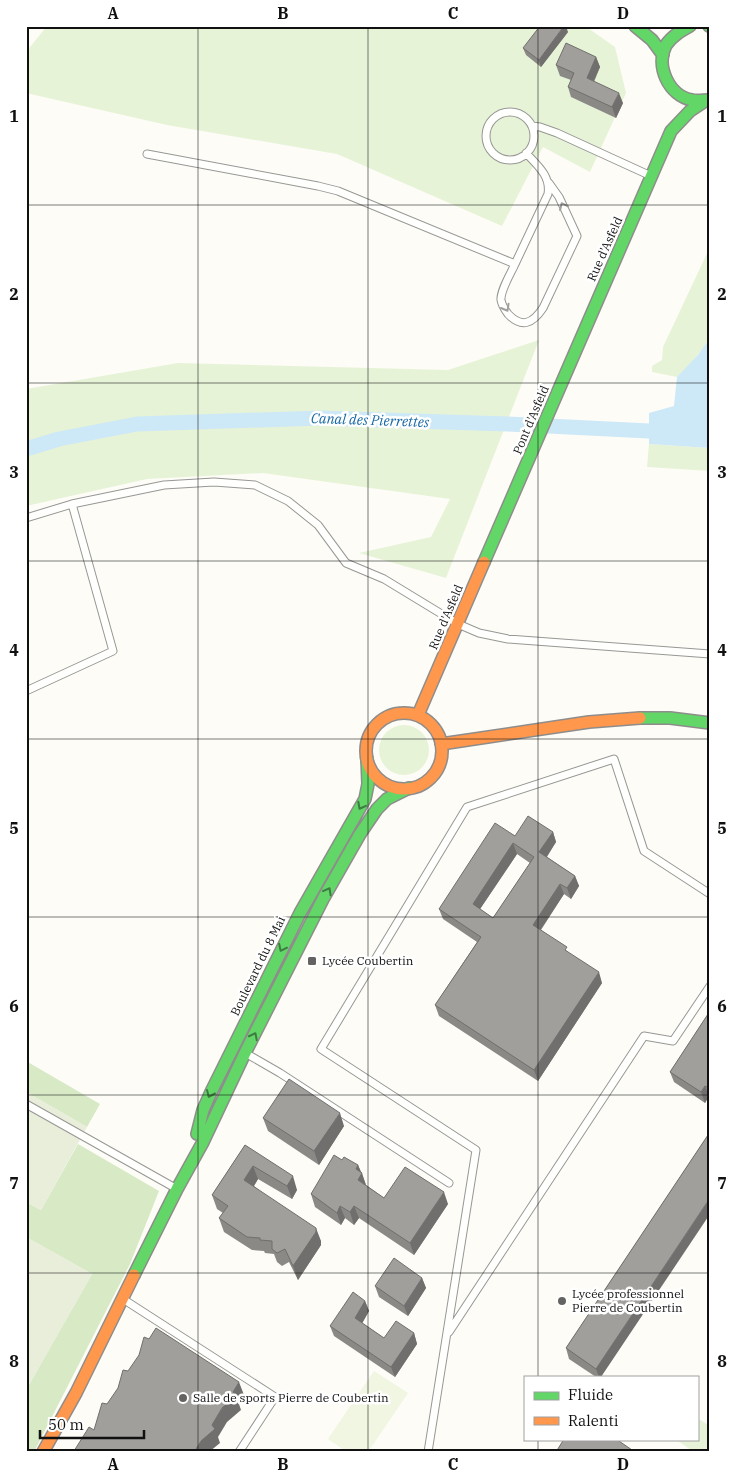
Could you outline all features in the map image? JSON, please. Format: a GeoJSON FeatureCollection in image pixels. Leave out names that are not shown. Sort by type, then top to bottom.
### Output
{"type":"FeatureCollection","features":[{"type":"Feature","properties":{"kind":"street"},"geometry":{"type":"LineString","coordinates":[[635,26],[652,40],[662,55]]}},
{"type":"Feature","properties":{"kind":"street"},"geometry":{"type":"LineString","coordinates":[[669,27],[687,27]]}},
{"type":"Feature","properties":{"kind":"street"},"geometry":{"type":"LineString","coordinates":[[662,55],[672,37],[687,27]]}},
{"type":"Feature","properties":{"kind":"street","name":"Rue d'Asfeld"},"geometry":{"type":"LineString","coordinates":[[564,378],[671,131],[673,107],[671,88],[662,71],[662,55]]}},
{"type":"Feature","properties":{"kind":"street"},"geometry":{"type":"LineString","coordinates":[[671,88],[684,98],[694,101],[708,100]]}},
{"type":"Feature","properties":{"kind":"street","name":"Rue d'Asfeld"},"geometry":{"type":"LineString","coordinates":[[671,131],[690,111],[708,100]]}},
{"type":"Feature","properties":{"kind":"street","name":"Pont d'Asfeld"},"geometry":{"type":"LineString","coordinates":[[522,474],[564,378]]}},
{"type":"Feature","properties":{"kind":"street","name":"Rue d'Asfeld"},"geometry":{"type":"LineString","coordinates":[[418,715],[522,474]]}},
{"type":"Feature","properties":{"kind":"street"},"geometry":{"type":"LineString","coordinates":[[408,713],[418,715],[433,727],[441,744],[441,759],[435,773],[423,784],[409,788],[394,787],[380,780],[373,773],[367,759],[366,749],[372,730],[388,716],[408,713]]}},
{"type":"Feature","properties":{"kind":"street"},"geometry":{"type":"LineString","coordinates":[[441,744],[620,718],[670,718],[710,723]]}},
{"type":"Feature","properties":{"kind":"street","name":"Boulevard du 8 Mai"},"geometry":{"type":"LineString","coordinates":[[177,1189],[190,1156],[206,1103],[300,913],[362,807],[367,791],[367,759]]}},
{"type":"Feature","properties":{"kind":"street","name":"Boulevard du 8 Mai"},"geometry":{"type":"LineString","coordinates":[[43,1452],[76,1393],[177,1189],[203,1142],[245,1053],[314,916],[372,816],[382,804],[409,788]]}},
{"type":"Feature","properties":{"kind":"street","name":"Boulevard du 8 Mai"},"geometry":{"type":"LineString","coordinates":[[54,1452],[64,1430],[76,1393]]}},
{"type":"Feature","properties":{"kind":"lane"},"geometry":{"type":"LineString","coordinates":[[509,112],[516,113],[528,120],[534,134],[531,147],[526,153],[514,159],[506,159],[494,153],[489,147],[487,140],[487,133],[492,120],[498,115],[509,112]]}},
{"type":"Feature","properties":{"kind":"lane"},"geometry":{"type":"LineString","coordinates":[[532,126],[557,133],[651,177]]}},
{"type":"Feature","properties":{"kind":"lane"},"geometry":{"type":"LineString","coordinates":[[526,153],[541,170],[559,197],[577,236],[543,308],[536,317],[523,323],[514,320],[506,312],[502,302],[502,293],[548,194],[549,183]]}},
{"type":"Feature","properties":{"kind":"lane"},"geometry":{"type":"LineString","coordinates":[[146,154],[338,191],[515,264]]}},
{"type":"Feature","properties":{"kind":"lane"},"geometry":{"type":"LineString","coordinates":[[26,518],[72,504],[164,485],[214,482],[255,485],[288,501],[318,525],[346,563],[384,579],[458,624],[479,633],[508,639],[710,654]]}},
{"type":"Feature","properties":{"kind":"lane"},"geometry":{"type":"LineString","coordinates":[[26,691],[113,651],[72,504]]}},
{"type":"Feature","properties":{"kind":"lane"},"geometry":{"type":"LineString","coordinates":[[428,1452],[476,1150],[321,1049],[467,807],[614,760],[644,851],[710,894]]}},
{"type":"Feature","properties":{"kind":"lane"},"geometry":{"type":"LineString","coordinates":[[447,1334],[644,1036],[673,1041],[710,986]]}},
{"type":"Feature","properties":{"kind":"lane"},"geometry":{"type":"LineString","coordinates":[[234,1046],[280,1073],[449,1184]]}},
{"type":"Feature","properties":{"kind":"lane"},"geometry":{"type":"LineString","coordinates":[[26,1104],[177,1189]]}},
{"type":"Feature","properties":{"kind":"lane"},"geometry":{"type":"LineString","coordinates":[[123,1298],[275,1397],[239,1452]]}},
{"type":"Feature","properties":{"kind":"green space"},"geometry":{"type":"Polygon","coordinates":[[[47,26],[585,26],[615,47],[626,93],[590,172],[543,147],[502,226],[337,154],[167,125],[26,93],[26,59],[30,47],[47,26]]]}},
{"type":"Feature","properties":{"kind":"green space"},"geometry":{"type":"Polygon","coordinates":[[[710,247],[710,335],[700,352],[677,377],[652,372],[652,366],[662,360],[663,347],[710,247]]]}},
{"type":"Feature","properties":{"kind":"green space"},"geometry":{"type":"Polygon","coordinates":[[[539,340],[446,578],[359,553],[431,537],[450,499],[263,473],[147,479],[26,506],[26,389],[178,363],[448,370],[539,340]]]}},
{"type":"Feature","properties":{"kind":"green space"},"geometry":{"type":"Polygon","coordinates":[[[649,444],[710,448],[710,471],[647,467],[649,444]]]}},
{"type":"Feature","properties":{"kind":"green space"},"geometry":{"type":"Polygon","coordinates":[[[404,725],[418,729],[425,736],[429,750],[425,764],[418,771],[404,775],[390,771],[383,764],[379,750],[383,736],[390,729],[404,725]]]}},
{"type":"Feature","properties":{"kind":"green space"},"geometry":{"type":"Polygon","coordinates":[[[26,1061],[100,1104],[87,1127],[26,1092],[26,1061]]]}},
{"type":"Feature","properties":{"kind":"green space"},"geometry":{"type":"Polygon","coordinates":[[[26,1092],[87,1127],[41,1210],[26,1202],[26,1092]]]}},
{"type":"Feature","properties":{"kind":"green space"},"geometry":{"type":"Polygon","coordinates":[[[78,1144],[159,1191],[130,1264],[34,1452],[26,1452],[26,1390],[92,1274],[26,1237],[26,1202],[41,1210],[78,1144]]]}},
{"type":"Feature","properties":{"kind":"green space"},"geometry":{"type":"Polygon","coordinates":[[[26,1237],[92,1274],[26,1390],[26,1237]]]}},
{"type":"Feature","properties":{"kind":"green space"},"geometry":{"type":"Polygon","coordinates":[[[374,1371],[408,1393],[368,1452],[347,1452],[328,1439],[374,1371]]]}},
{"type":"Feature","properties":{"kind":"green space"},"geometry":{"type":"Polygon","coordinates":[[[698,1419],[710,1426],[710,1452],[694,1452],[676,1440],[698,1440],[698,1419]]]}},
{"type":"Feature","properties":{"kind":"water"},"geometry":{"type":"Polygon","coordinates":[[[710,335],[710,448],[649,444],[649,413],[674,406],[677,377],[698,355],[710,335]]]}},
{"type":"Feature","properties":{"kind":"building"},"geometry":{"type":"Polygon","coordinates":[[[540,26],[564,26],[539,60],[523,48],[540,26]]]}},
{"type":"Feature","properties":{"kind":"building"},"geometry":{"type":"Polygon","coordinates":[[[566,43],[596,57],[587,78],[619,93],[612,107],[568,87],[574,73],[556,65],[566,43]]]}},
{"type":"Feature","properties":{"kind":"building"},"geometry":{"type":"Polygon","coordinates":[[[528,816],[553,832],[539,852],[575,876],[567,888],[560,884],[533,925],[567,947],[565,950],[599,972],[534,1070],[435,1005],[481,937],[439,909],[495,823],[515,836],[528,816]],[[513,843],[473,904],[493,918],[534,857],[513,843]]]}},
{"type":"Feature","properties":{"kind":"building"},"geometry":{"type":"Polygon","coordinates":[[[710,1011],[710,1086],[709,1088],[705,1086],[701,1092],[670,1072],[710,1011]]]}},
{"type":"Feature","properties":{"kind":"building"},"geometry":{"type":"Polygon","coordinates":[[[289,1079],[340,1113],[314,1151],[263,1118],[289,1079]]]}},
{"type":"Feature","properties":{"kind":"building"},"geometry":{"type":"Polygon","coordinates":[[[710,1132],[710,1198],[596,1369],[566,1348],[710,1132]]]}},
{"type":"Feature","properties":{"kind":"building"},"geometry":{"type":"Polygon","coordinates":[[[245,1145],[293,1176],[287,1186],[253,1166],[244,1180],[316,1228],[316,1232],[293,1266],[285,1249],[277,1253],[272,1249],[272,1241],[247,1237],[219,1218],[228,1206],[212,1195],[245,1145]]]}},
{"type":"Feature","properties":{"kind":"building"},"geometry":{"type":"Polygon","coordinates":[[[334,1155],[342,1160],[344,1157],[358,1165],[356,1169],[362,1173],[358,1180],[384,1198],[405,1167],[444,1192],[410,1243],[354,1206],[350,1212],[340,1206],[337,1213],[311,1194],[334,1155]]]}},
{"type":"Feature","properties":{"kind":"building"},"geometry":{"type":"Polygon","coordinates":[[[394,1258],[422,1278],[404,1306],[375,1286],[394,1258]]]}},
{"type":"Feature","properties":{"kind":"building"},"geometry":{"type":"Polygon","coordinates":[[[353,1292],[365,1301],[355,1318],[384,1338],[396,1321],[414,1333],[391,1367],[330,1326],[353,1292]]]}},
{"type":"Feature","properties":{"kind":"building","name":"Salle de sports Pierre de Coubertin"},"geometry":{"type":"Polygon","coordinates":[[[156,1328],[239,1382],[233,1392],[236,1396],[222,1408],[212,1425],[215,1429],[201,1441],[194,1452],[75,1452],[89,1427],[94,1430],[102,1403],[107,1404],[118,1388],[123,1370],[128,1371],[139,1355],[144,1337],[149,1339],[156,1328]]]}},
{"type":"Feature","properties":{"kind":"building"},"geometry":{"type":"Polygon","coordinates":[[[563,1440],[617,1440],[635,1452],[556,1452],[563,1440]]]}},
{"type":"Feature","properties":{"kind":"waterway","name":"Canal des Pierrettes"},"geometry":{"type":"LineString","coordinates":[[26,449],[59,439],[137,424],[321,418],[508,424],[669,432]]}},
{"type":"Feature","properties":{"kind":"traffic: fast"},"geometry":{"type":"LineString","coordinates":[[635,26],[652,40],[663,55]]}},
{"type":"Feature","properties":{"kind":"traffic: fast"},"geometry":{"type":"LineString","coordinates":[[690,26],[674,36],[666,45],[663,53],[663,71],[666,79],[677,93],[692,100],[708,100]]}},
{"type":"Feature","properties":{"kind":"traffic: fast"},"geometry":{"type":"LineString","coordinates":[[484,562],[671,131],[690,111],[705,101]]}},
{"type":"Feature","properties":{"kind":"traffic: fast"},"geometry":{"type":"LineString","coordinates":[[640,718],[670,718],[710,723]]}},
{"type":"Feature","properties":{"kind":"traffic: fast"},"geometry":{"type":"LineString","coordinates":[[197,1134],[203,1110],[211,1092],[300,913],[365,799],[368,784],[367,759]]}},
{"type":"Feature","properties":{"kind":"traffic: fast"},"geometry":{"type":"LineString","coordinates":[[134,1275],[203,1142],[245,1053],[323,899],[360,834],[377,809],[387,799],[409,788]]}},
{"type":"Feature","properties":{"kind":"traffic: slow"},"geometry":{"type":"LineString","coordinates":[[418,715],[484,562]]}},
{"type":"Feature","properties":{"kind":"traffic: slow"},"geometry":{"type":"LineString","coordinates":[[404,713],[419,716],[431,724],[439,736],[442,751],[439,766],[431,778],[419,786],[404,789],[389,786],[377,778],[369,766],[366,751],[369,736],[377,724],[389,716],[404,713]]}},
{"type":"Feature","properties":{"kind":"traffic: slow"},"geometry":{"type":"LineString","coordinates":[[441,744],[589,722],[640,718]]}},
{"type":"Feature","properties":{"kind":"traffic: slow"},"geometry":{"type":"LineString","coordinates":[[43,1452],[76,1393],[134,1275]]}},
{"type":"Feature","properties":{"kind":"place","name":"Lycée Coubertin"},"geometry":{"type":"Point","coordinates":[312,961]}},
{"type":"Feature","properties":{"kind":"place","name":"Lycée professionnel Pierre de Coubertin"},"geometry":{"type":"Point","coordinates":[562,1301]}},
{"type":"Feature","properties":{"kind":"place","name":"Salle de sports Pierre de Coubertin"},"geometry":{"type":"Point","coordinates":[183,1398]}}]}
